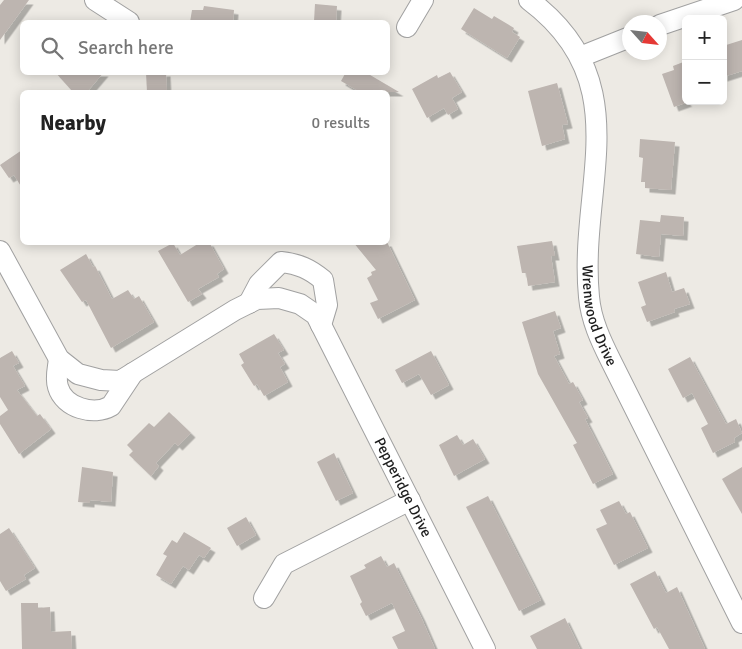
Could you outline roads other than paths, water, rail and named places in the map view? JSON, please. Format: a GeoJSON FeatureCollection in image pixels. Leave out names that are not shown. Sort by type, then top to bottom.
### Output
{"type":"FeatureCollection","features":[{"type":"Feature","properties":{"kind":"street"},"geometry":{"type":"LineString","coordinates":[[95,0],[126,20]]}},
{"type":"Feature","properties":{"kind":"street"},"geometry":{"type":"LineString","coordinates":[[407,27],[424,0]]}},
{"type":"Feature","properties":{"kind":"street","name":"Wrenwood Drive"},"geometry":{"type":"LineString","coordinates":[[529,0],[548,14],[563,30],[580,57],[592,88],[597,133],[588,276],[589,298],[594,320],[611,361],[742,623]]}},
{"type":"Feature","properties":{"kind":"street"},"geometry":{"type":"LineString","coordinates":[[667,23],[734,0]]}},
{"type":"Feature","properties":{"kind":"street"},"geometry":{"type":"LineString","coordinates":[[580,57],[622,40]]}},
{"type":"Feature","properties":{"kind":"street","name":"Pepperidge Drive"},"geometry":{"type":"LineString","coordinates":[[0,251],[59,359],[78,374],[101,380],[120,381],[257,299],[279,298],[300,304],[316,315],[486,649]]}},
{"type":"Feature","properties":{"kind":"street","name":"Pepperidge Drive"},"geometry":{"type":"LineString","coordinates":[[249,303],[259,284],[281,262],[296,264],[311,269],[324,280],[327,304],[321,325]]}},
{"type":"Feature","properties":{"kind":"street","name":"Pepperidge Drive"},"geometry":{"type":"LineString","coordinates":[[59,359],[58,387],[63,397],[76,407],[94,411],[111,406],[133,373]]}},
{"type":"Feature","properties":{"kind":"street"},"geometry":{"type":"LineString","coordinates":[[264,598],[284,564],[410,500]]}}]}
